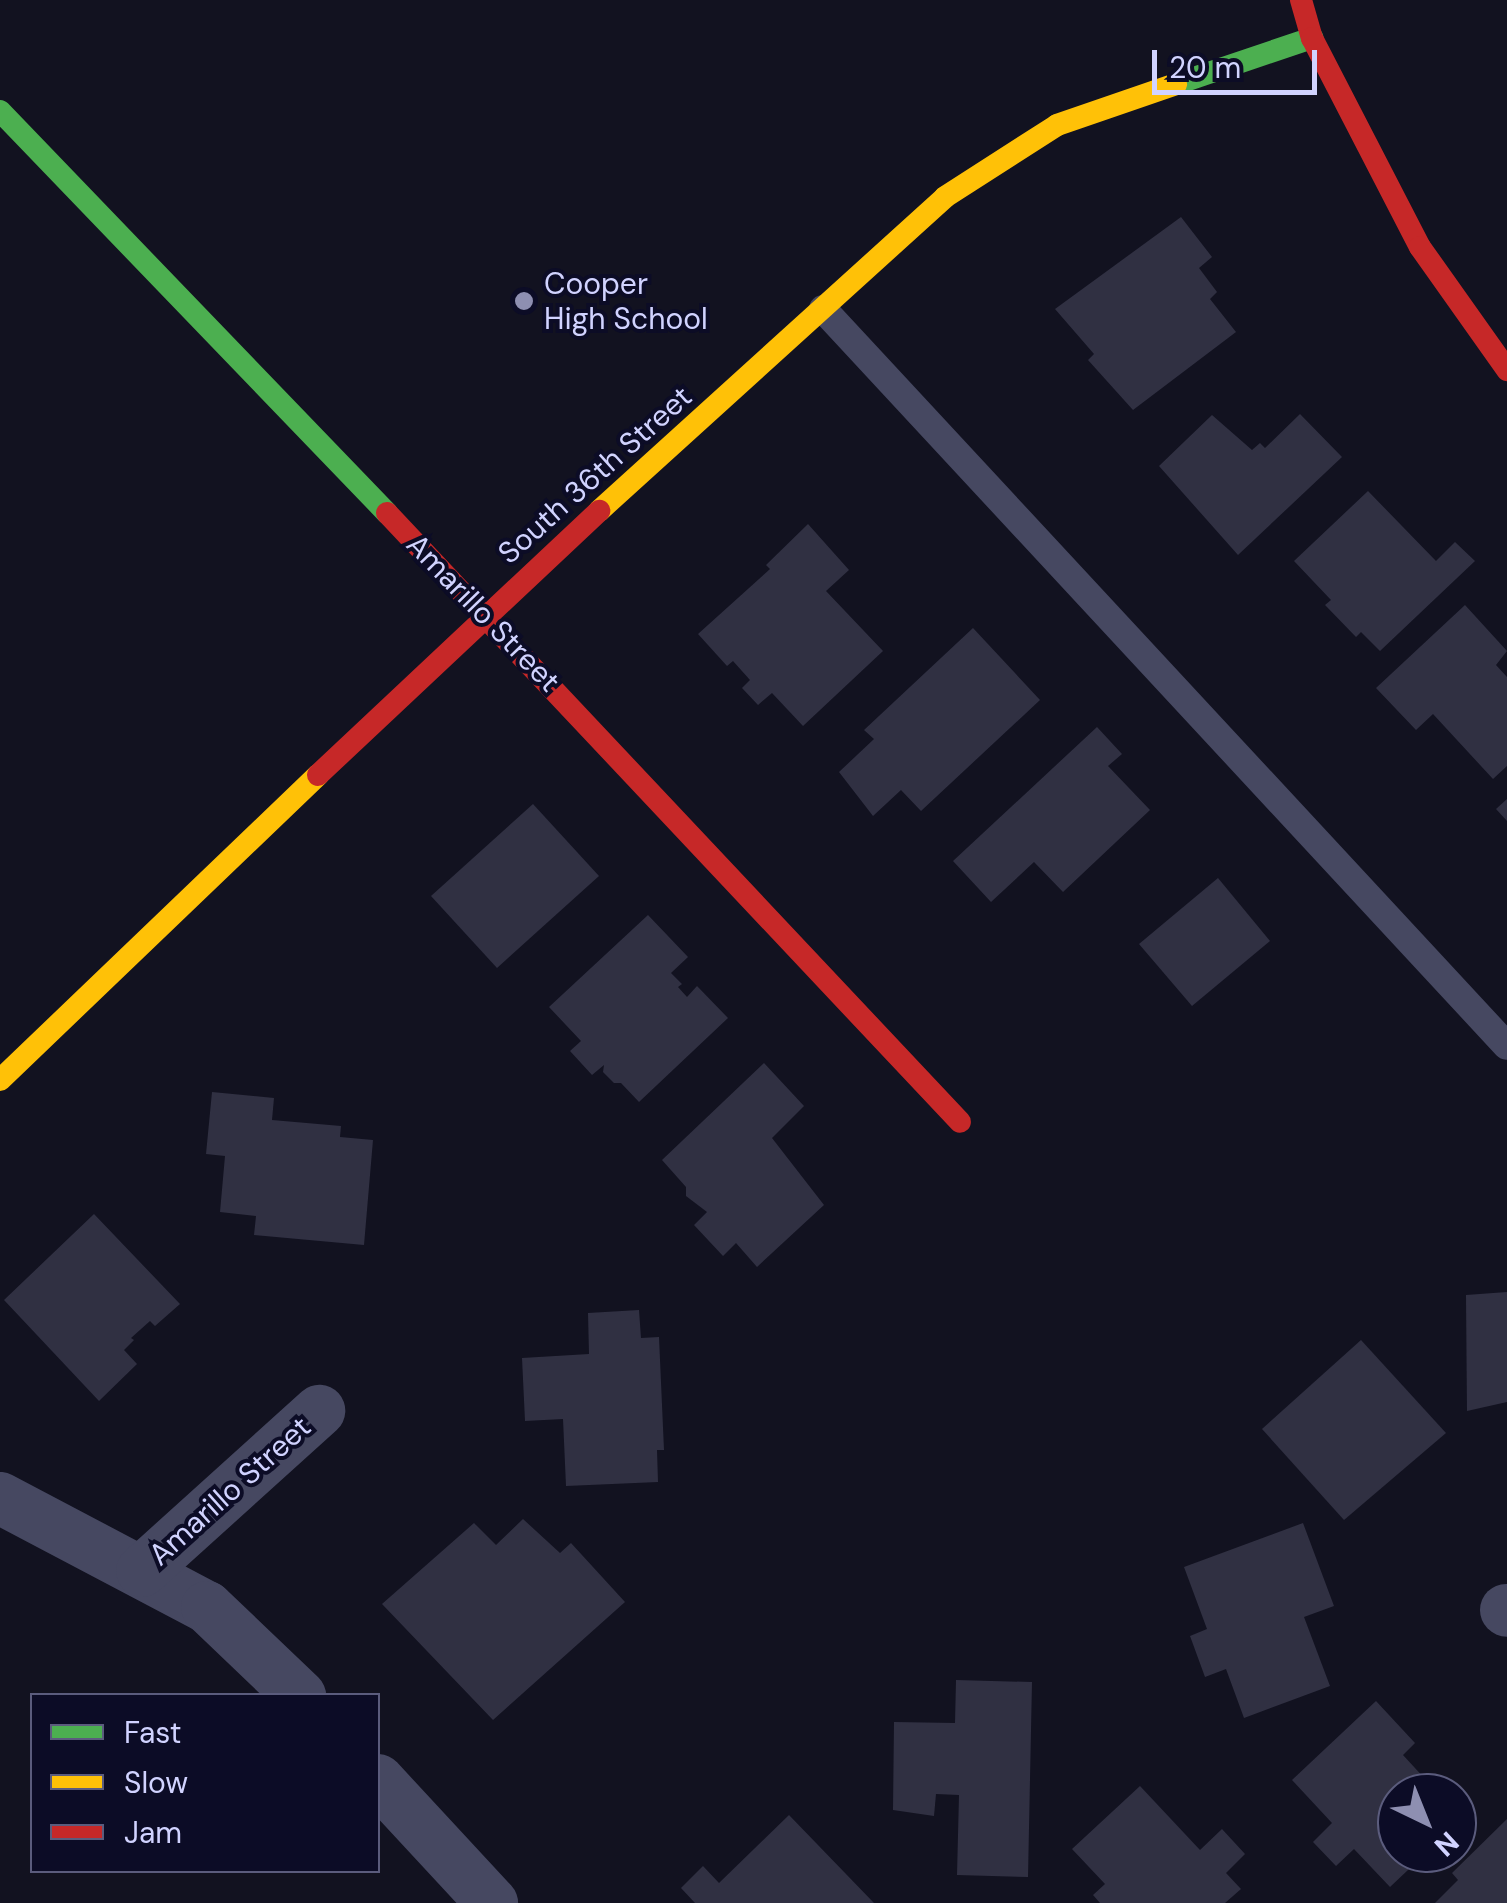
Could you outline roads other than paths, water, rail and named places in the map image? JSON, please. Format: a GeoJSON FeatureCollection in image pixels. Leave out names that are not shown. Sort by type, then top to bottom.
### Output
{"type":"FeatureCollection","features":[{"type":"Feature","properties":{"kind":"street"},"geometry":{"type":"LineString","coordinates":[[1301,0],[1312,38],[1420,247],[1507,370]]}},
{"type":"Feature","properties":{"kind":"street","name":"South 36th Street"},"geometry":{"type":"LineString","coordinates":[[0,1080],[485,615],[944,196],[1058,125],[1312,38]]}},
{"type":"Feature","properties":{"kind":"street","name":"Amarillo Street"},"geometry":{"type":"LineString","coordinates":[[0,111],[485,615],[960,1122]]}},
{"type":"Feature","properties":{"kind":"street","name":"Amarillo Street"},"geometry":{"type":"LineString","coordinates":[[142,1571],[319,1411]]}},
{"type":"Feature","properties":{"kind":"street","name":"Amarillo Street"},"geometry":{"type":"LineString","coordinates":[[0,1498],[207,1607],[297,1693]]}},
{"type":"Feature","properties":{"kind":"street"},"geometry":{"type":"LineString","coordinates":[[380,1782],[492,1903]]}},
{"type":"Feature","properties":{"kind":"lane"},"geometry":{"type":"LineString","coordinates":[[823,309],[1507,1046]]}},
{"type":"Feature","properties":{"kind":"place","name":"Cooper High School"},"geometry":{"type":"Point","coordinates":[524,301]}}]}
